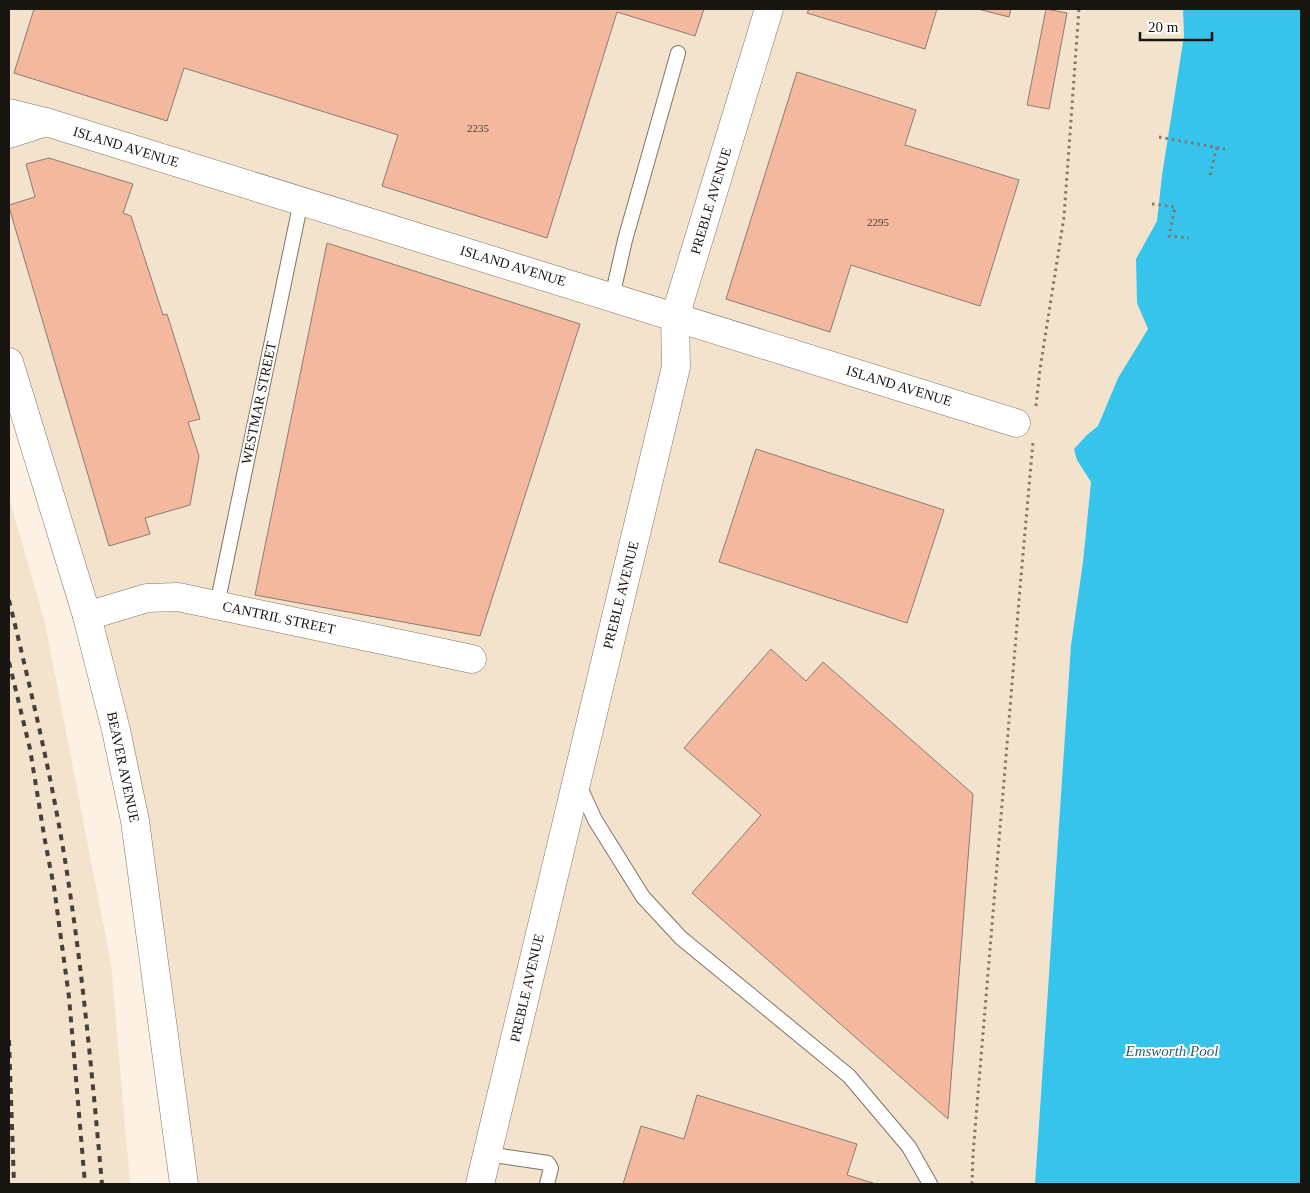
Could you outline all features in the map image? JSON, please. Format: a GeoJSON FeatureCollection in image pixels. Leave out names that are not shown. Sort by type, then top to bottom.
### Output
{"type":"FeatureCollection","features":[{"type":"Feature","properties":{"kind":"street","name":"PREBLE AVENUE"},"geometry":{"type":"LineString","coordinates":[[480,1184],[676,366],[675,317],[769,9]]}},
{"type":"Feature","properties":{"kind":"street","name":"ISLAND AVENUE"},"geometry":{"type":"LineString","coordinates":[[9,113],[46,122],[675,317],[1028,423]]}},
{"type":"Feature","properties":{"kind":"street"},"geometry":{"type":"LineString","coordinates":[[9,134],[46,122]]}},
{"type":"Feature","properties":{"kind":"street","name":"BEAVER AVENUE"},"geometry":{"type":"LineString","coordinates":[[9,362],[87,616],[116,730],[135,821],[184,1184]]}},
{"type":"Feature","properties":{"kind":"street","name":"CANTRIL STREET"},"geometry":{"type":"LineString","coordinates":[[87,616],[147,598],[178,597],[472,659]]}},
{"type":"Feature","properties":{"kind":"lane"},"geometry":{"type":"LineString","coordinates":[[612,297],[625,240],[678,53]]}},
{"type":"Feature","properties":{"kind":"lane","name":"WESTMAR STREET"},"geometry":{"type":"LineString","coordinates":[[217,605],[301,201]]}},
{"type":"Feature","properties":{"kind":"lane"},"geometry":{"type":"LineString","coordinates":[[576,780],[595,820],[643,897],[681,938],[849,1076],[909,1147],[930,1184]]}},
{"type":"Feature","properties":{"kind":"lane"},"geometry":{"type":"LineString","coordinates":[[487,1154],[548,1163],[551,1168],[547,1184]]}},
{"type":"Feature","properties":{"kind":"path"},"geometry":{"type":"LineString","coordinates":[[972,1184],[1020,588],[1028,423],[1040,369],[1064,217],[1079,9]]}},
{"type":"Feature","properties":{"kind":"path"},"geometry":{"type":"LineString","coordinates":[[1159,137],[1225,149]]}},
{"type":"Feature","properties":{"kind":"path"},"geometry":{"type":"LineString","coordinates":[[1210,175],[1217,147]]}},
{"type":"Feature","properties":{"kind":"path"},"geometry":{"type":"LineString","coordinates":[[1152,204],[1175,207],[1169,236],[1189,238]]}},
{"type":"Feature","properties":{"kind":"shaded area"},"geometry":{"type":"Polygon","coordinates":[[[9,9],[1183,9],[1184,36],[1162,175],[1157,221],[1136,259],[1137,303],[1148,329],[1118,378],[1098,426],[1087,435],[1077,460],[1091,482],[1083,562],[1071,645],[1035,1184],[184,1184],[135,821],[9,362],[9,9]]]}},
{"type":"Feature","properties":{"kind":"shaded area"},"geometry":{"type":"Polygon","coordinates":[[[9,497],[45,623],[111,964],[130,1184],[9,1184],[9,497]]]}},
{"type":"Feature","properties":{"kind":"water","name":"Emsworth Pool"},"geometry":{"type":"Polygon","coordinates":[[[1183,9],[1301,9],[1301,1184],[1035,1184],[1071,645],[1083,562],[1091,482],[1077,460],[1074,449],[1098,426],[1118,378],[1148,329],[1137,303],[1136,259],[1157,221],[1162,175],[1184,36],[1183,9]]]}},
{"type":"Feature","properties":{"kind":"building"},"geometry":{"type":"Polygon","coordinates":[[[34,9],[704,9],[695,36],[617,12],[547,238],[382,186],[398,135],[184,68],[167,121],[14,73],[34,9]]]}},
{"type":"Feature","properties":{"kind":"building"},"geometry":{"type":"Polygon","coordinates":[[[809,9],[937,9],[925,49],[807,13],[809,9]]]}},
{"type":"Feature","properties":{"kind":"building"},"geometry":{"type":"Polygon","coordinates":[[[978,9],[1011,9],[1009,17],[978,9]]]}},
{"type":"Feature","properties":{"kind":"building"},"geometry":{"type":"Polygon","coordinates":[[[1046,9],[1067,13],[1049,109],[1027,105],[1046,9]]]}},
{"type":"Feature","properties":{"kind":"building"},"geometry":{"type":"Polygon","coordinates":[[[797,72],[916,110],[905,145],[1019,180],[980,306],[851,265],[830,332],[726,299],[797,72]]]}},
{"type":"Feature","properties":{"kind":"building"},"geometry":{"type":"Polygon","coordinates":[[[49,158],[133,184],[123,213],[131,216],[163,315],[167,314],[200,419],[188,422],[199,456],[190,505],[145,518],[150,534],[109,546],[9,207],[9,205],[35,197],[26,164],[49,158]]]}},
{"type":"Feature","properties":{"kind":"building"},"geometry":{"type":"Polygon","coordinates":[[[327,243],[580,324],[480,636],[255,595],[327,243]]]}},
{"type":"Feature","properties":{"kind":"building"},"geometry":{"type":"Polygon","coordinates":[[[756,449],[944,510],[907,623],[719,562],[756,449]]]}},
{"type":"Feature","properties":{"kind":"building"},"geometry":{"type":"Polygon","coordinates":[[[771,649],[806,681],[823,662],[973,794],[948,1119],[692,893],[761,815],[684,748],[771,649]]]}},
{"type":"Feature","properties":{"kind":"building"},"geometry":{"type":"Polygon","coordinates":[[[697,1095],[857,1144],[847,1175],[876,1184],[623,1184],[641,1126],[684,1139],[697,1095]]]}},
{"type":"Feature","properties":{"kind":"railway"},"geometry":{"type":"LineString","coordinates":[[9,600],[42,743],[63,850],[84,998],[102,1184]]}},
{"type":"Feature","properties":{"kind":"railway"},"geometry":{"type":"LineString","coordinates":[[9,662],[30,749],[54,887],[69,997],[85,1184]]}},
{"type":"Feature","properties":{"kind":"railway"},"geometry":{"type":"LineString","coordinates":[[9,1040],[14,1184]]}}]}
